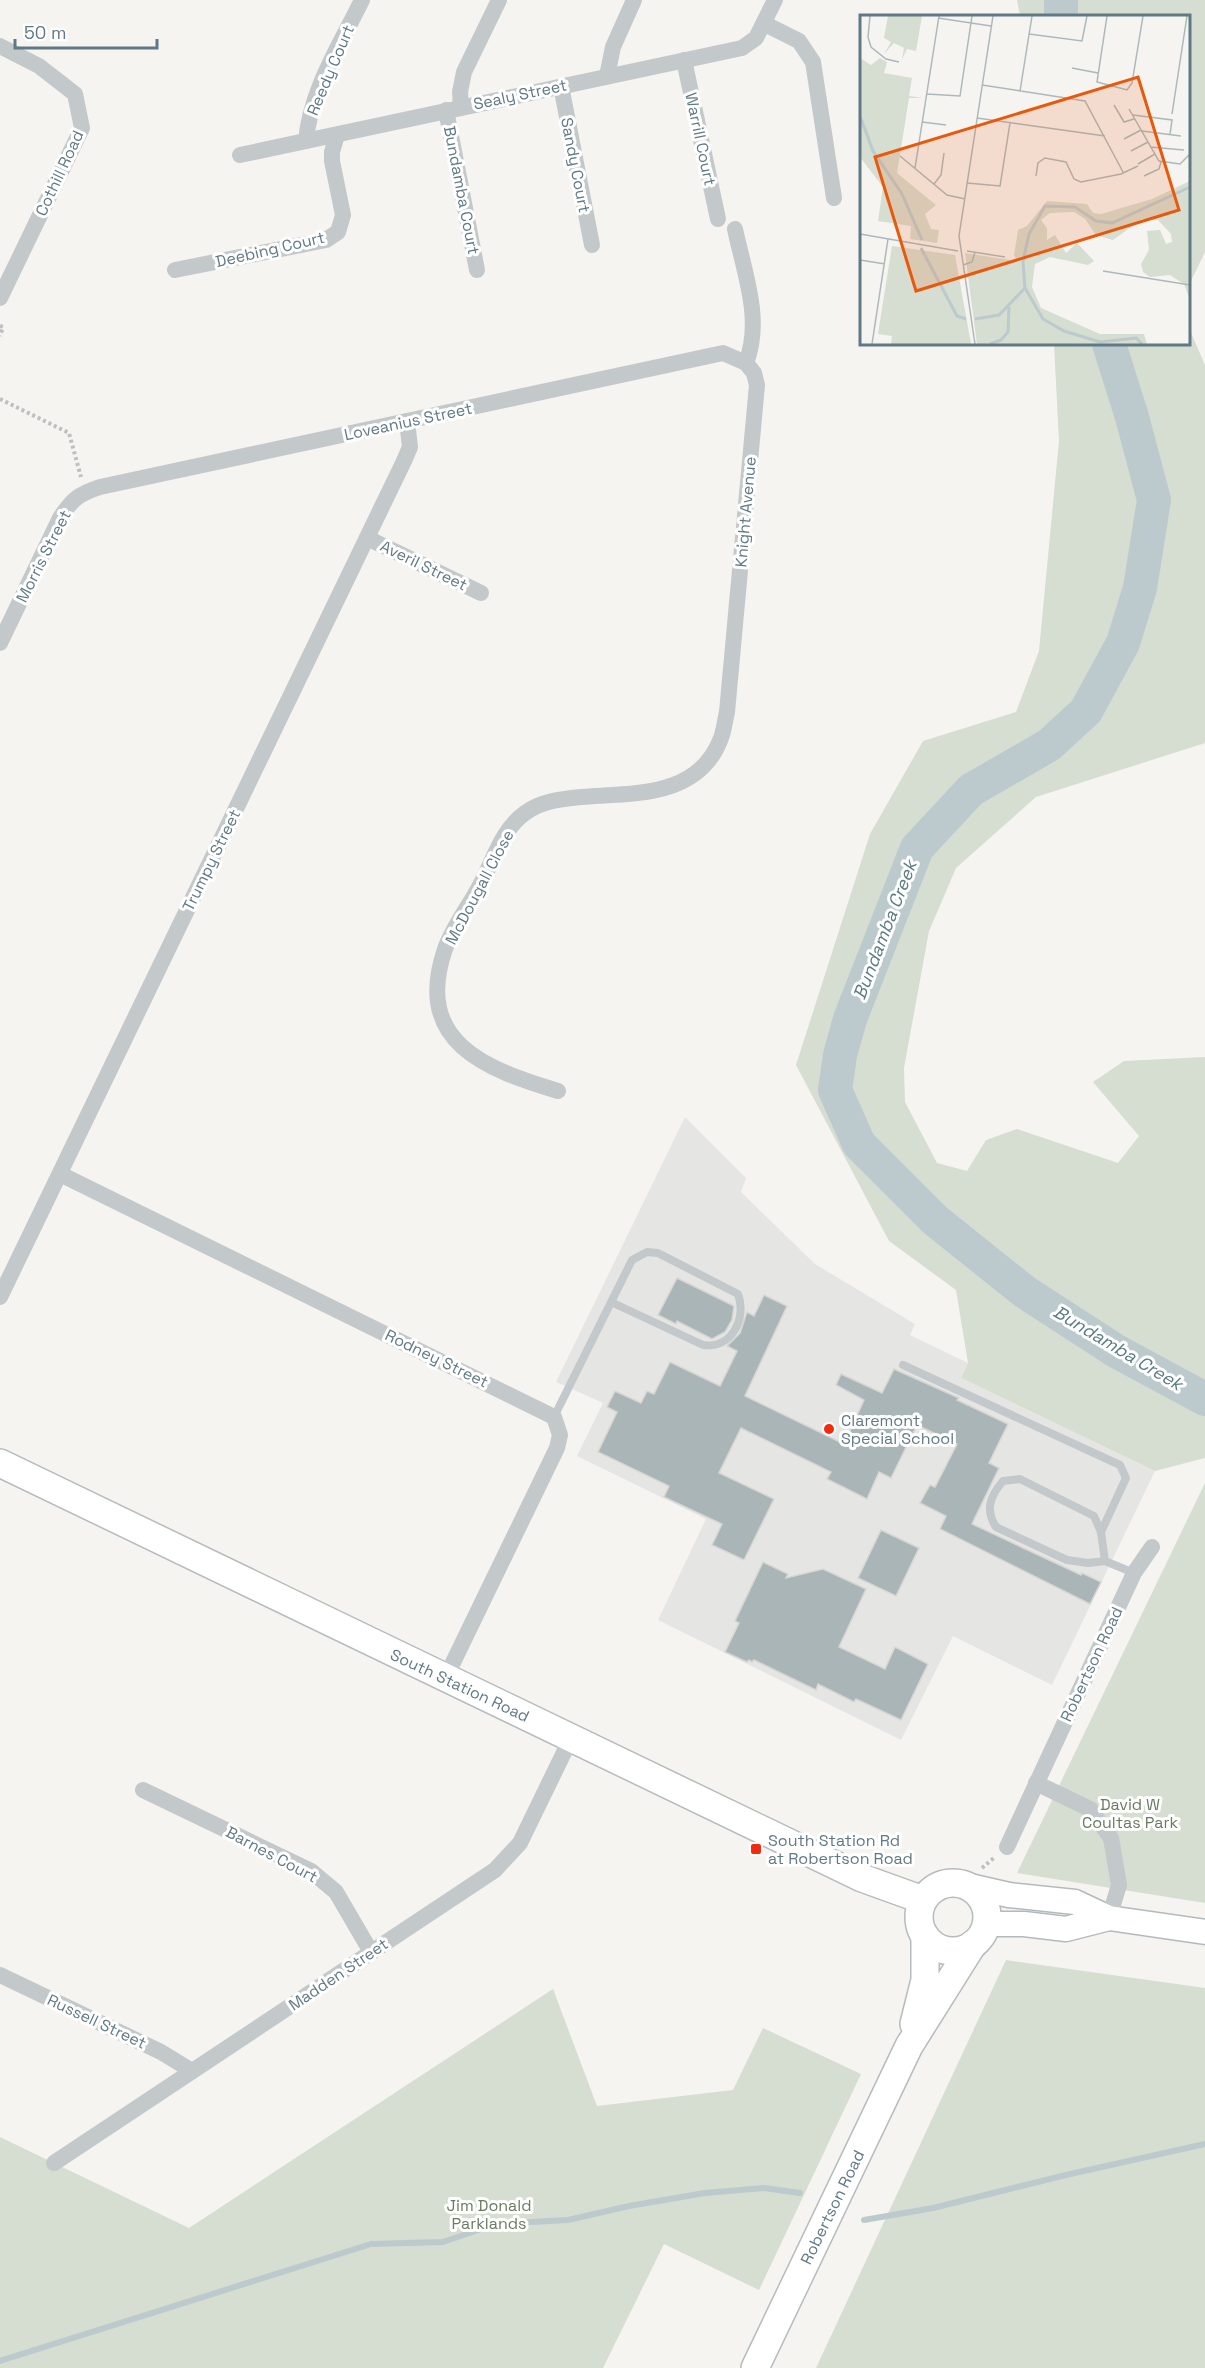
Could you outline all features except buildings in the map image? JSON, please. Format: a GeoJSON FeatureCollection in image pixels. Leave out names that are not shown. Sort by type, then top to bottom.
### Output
{"type":"FeatureCollection","features":[{"type":"Feature","properties":{"kind":"main road","name":"South Station Road"},"geometry":{"type":"LineString","coordinates":[[0,1463],[862,1878],[923,1900]]}},
{"type":"Feature","properties":{"kind":"main road"},"geometry":{"type":"LineString","coordinates":[[965,1885],[983,1900],[986,1912],[979,1934],[963,1949],[953,1951],[942,1949],[925,1936],[920,1925],[919,1912],[923,1900],[931,1891],[941,1884],[953,1882],[1009,1895],[1075,1902],[1109,1918],[1205,1932]]}},
{"type":"Feature","properties":{"kind":"main road"},"geometry":{"type":"LineString","coordinates":[[979,1934],[1024,1924],[1066,1929],[1109,1918]]}},
{"type":"Feature","properties":{"kind":"main road","name":"Robertson Road"},"geometry":{"type":"LineString","coordinates":[[755,2368],[909,2046],[979,1934]]}},
{"type":"Feature","properties":{"kind":"main road","name":"Robertson Road"},"geometry":{"type":"LineString","coordinates":[[909,2046],[924,1980],[925,1936]]}},
{"type":"Feature","properties":{"kind":"street","name":"Reedy Court"},"geometry":{"type":"LineString","coordinates":[[306,141],[316,94],[362,0]]}},
{"type":"Feature","properties":{"kind":"street","name":"Bundamba Court"},"geometry":{"type":"LineString","coordinates":[[477,270],[454,108],[464,72],[499,0]]}},
{"type":"Feature","properties":{"kind":"street"},"geometry":{"type":"LineString","coordinates":[[607,76],[615,41],[634,0]]}},
{"type":"Feature","properties":{"kind":"street","name":"Sealy Street"},"geometry":{"type":"LineString","coordinates":[[240,155],[742,48],[756,38],[775,0]]}},
{"type":"Feature","properties":{"kind":"street"},"geometry":{"type":"LineString","coordinates":[[765,24],[799,41],[813,62],[834,198]]}},
{"type":"Feature","properties":{"kind":"street","name":"Cothill Road"},"geometry":{"type":"LineString","coordinates":[[0,46],[39,66],[75,94],[82,128],[0,298]]}},
{"type":"Feature","properties":{"kind":"street","name":"Warrill Court"},"geometry":{"type":"LineString","coordinates":[[684,60],[718,219]]}},
{"type":"Feature","properties":{"kind":"street","name":"Sandy Court"},"geometry":{"type":"LineString","coordinates":[[561,86],[592,244]]}},
{"type":"Feature","properties":{"kind":"street","name":"Deebing Court"},"geometry":{"type":"LineString","coordinates":[[175,270],[326,240],[338,232],[343,215],[332,161],[337,135]]}},
{"type":"Feature","properties":{"kind":"street"},"geometry":{"type":"LineString","coordinates":[[735,229],[753,314],[754,332],[746,363]]}},
{"type":"Feature","properties":{"kind":"street","name":"Loveanius Street"},"geometry":{"type":"LineString","coordinates":[[70,501],[85,492],[100,487],[723,353],[746,363]]}},
{"type":"Feature","properties":{"kind":"street","name":"Knight Avenue"},"geometry":{"type":"LineString","coordinates":[[681,784],[711,757],[721,738],[728,712],[757,385],[754,373],[746,363]]}},
{"type":"Feature","properties":{"kind":"street","name":"Trumpy Street"},"geometry":{"type":"LineString","coordinates":[[0,1297],[410,447],[407,421]]}},
{"type":"Feature","properties":{"kind":"street","name":"Morris Street"},"geometry":{"type":"LineString","coordinates":[[0,643],[70,501]]}},
{"type":"Feature","properties":{"kind":"street","name":"Averil Street"},"geometry":{"type":"LineString","coordinates":[[367,538],[481,593]]}},
{"type":"Feature","properties":{"kind":"street","name":"McDougall Close"},"geometry":{"type":"LineString","coordinates":[[558,1091],[513,1077],[476,1058],[456,1042],[446,1026],[438,1000],[438,974],[446,948],[506,831],[524,813],[540,804],[560,799],[660,790],[681,784]]}},
{"type":"Feature","properties":{"kind":"street","name":"Rodney Street"},"geometry":{"type":"LineString","coordinates":[[60,1174],[554,1417]]}},
{"type":"Feature","properties":{"kind":"street"},"geometry":{"type":"LineString","coordinates":[[445,1679],[557,1448],[560,1435],[554,1417]]}},
{"type":"Feature","properties":{"kind":"street","name":"Robertson Road"},"geometry":{"type":"LineString","coordinates":[[1006,1847],[1134,1573],[1152,1547]]}},
{"type":"Feature","properties":{"kind":"street","name":"Madden Street"},"geometry":{"type":"LineString","coordinates":[[54,2163],[495,1870],[520,1843],[571,1738]]}},
{"type":"Feature","properties":{"kind":"street"},"geometry":{"type":"LineString","coordinates":[[1036,1783],[1090,1809],[1111,1838],[1119,1885],[1109,1918]]}},
{"type":"Feature","properties":{"kind":"street","name":"Barnes Court"},"geometry":{"type":"LineString","coordinates":[[143,1790],[311,1871],[336,1892],[371,1952]]}},
{"type":"Feature","properties":{"kind":"street","name":"Russell Street"},"geometry":{"type":"LineString","coordinates":[[0,1975],[161,2052],[192,2071]]}},
{"type":"Feature","properties":{"kind":"lane"},"geometry":{"type":"LineString","coordinates":[[554,1417],[611,1302],[632,1260],[647,1252],[658,1253],[738,1294],[742,1304],[741,1314],[729,1339],[713,1346],[703,1345],[611,1302]]}},
{"type":"Feature","properties":{"kind":"lane"},"geometry":{"type":"LineString","coordinates":[[903,1365],[1120,1465],[1126,1478],[1101,1532]]}},
{"type":"Feature","properties":{"kind":"lane"},"geometry":{"type":"LineString","coordinates":[[1105,1561],[1101,1532],[1094,1516],[1020,1479],[1003,1481],[997,1489],[990,1503],[991,1518],[996,1527],[1067,1560],[1088,1563],[1105,1561],[1134,1573]]}},
{"type":"Feature","properties":{"kind":"path"},"geometry":{"type":"LineString","coordinates":[[0,326],[3,327],[0,336]]}},
{"type":"Feature","properties":{"kind":"path"},"geometry":{"type":"LineString","coordinates":[[0,399],[69,434],[85,492]]}},
{"type":"Feature","properties":{"kind":"shaded area","name":"Claremont Special School"},"geometry":{"type":"Polygon","coordinates":[[[685,1117],[746,1178],[741,1192],[815,1264],[915,1324],[910,1335],[968,1363],[961,1378],[1155,1471],[1052,1685],[953,1636],[901,1740],[658,1620],[706,1519],[577,1456],[603,1403],[556,1382],[685,1117]]]}},
{"type":"Feature","properties":{"kind":"green space"},"geometry":{"type":"Polygon","coordinates":[[[1017,0],[1205,0],[1205,252],[1190,283],[1190,15],[1020,15],[1017,0]]]}},
{"type":"Feature","properties":{"kind":"green space"},"geometry":{"type":"Polygon","coordinates":[[[1190,330],[1205,365],[1205,743],[1036,797],[956,868],[929,931],[904,1068],[905,1102],[937,1163],[967,1171],[986,1140],[1017,1129],[1118,1163],[1139,1136],[1093,1082],[1124,1061],[1205,1057],[1205,1458],[1155,1471],[961,1378],[968,1363],[956,1290],[889,1241],[796,1065],[870,834],[923,741],[1016,712],[1039,651],[1059,441],[1054,345],[1190,345],[1190,330]]]}},
{"type":"Feature","properties":{"kind":"green space","name":"David W Coultas Park"},"geometry":{"type":"Polygon","coordinates":[[[1205,1483],[1205,1903],[1017,1873],[1205,1483]]]}},
{"type":"Feature","properties":{"kind":"green space"},"geometry":{"type":"Polygon","coordinates":[[[1006,1960],[1205,1988],[1205,2368],[816,2368],[1006,1960]]]}},
{"type":"Feature","properties":{"kind":"green space","name":"Jim Donald Parklands"},"geometry":{"type":"Polygon","coordinates":[[[553,1989],[597,2106],[733,2090],[763,2028],[861,2074],[759,2290],[664,2244],[603,2368],[0,2368],[0,2137],[189,2228],[553,1989]]]}},
{"type":"Feature","properties":{"kind":"waterway","name":"Bundamba Creek"},"geometry":{"type":"LineString","coordinates":[[1061,0],[1061,15]]}},
{"type":"Feature","properties":{"kind":"waterway","name":"Bundamba Creek"},"geometry":{"type":"LineString","coordinates":[[1109,345],[1132,417],[1154,500],[1140,588],[1123,643],[1086,711],[1049,745],[971,790],[917,848],[850,1019],[840,1055],[835,1090],[859,1144],[935,1220],[1025,1292],[1116,1351],[1205,1399]]}},
{"type":"Feature","properties":{"kind":"waterway"},"geometry":{"type":"LineString","coordinates":[[864,2220],[933,2208],[1205,2144]]}},
{"type":"Feature","properties":{"kind":"waterway"},"geometry":{"type":"LineString","coordinates":[[0,2361],[371,2244],[443,2242],[496,2224],[568,2220],[629,2206],[705,2193],[764,2188],[800,2193]]}},
{"type":"Feature","properties":{"kind":"place","name":"Claremont Special School"},"geometry":{"type":"Point","coordinates":[829,1429]}},
{"type":"Feature","properties":{"kind":"place","name":"South Station Rd at Robertson Road"},"geometry":{"type":"Point","coordinates":[756,1849]}}]}
